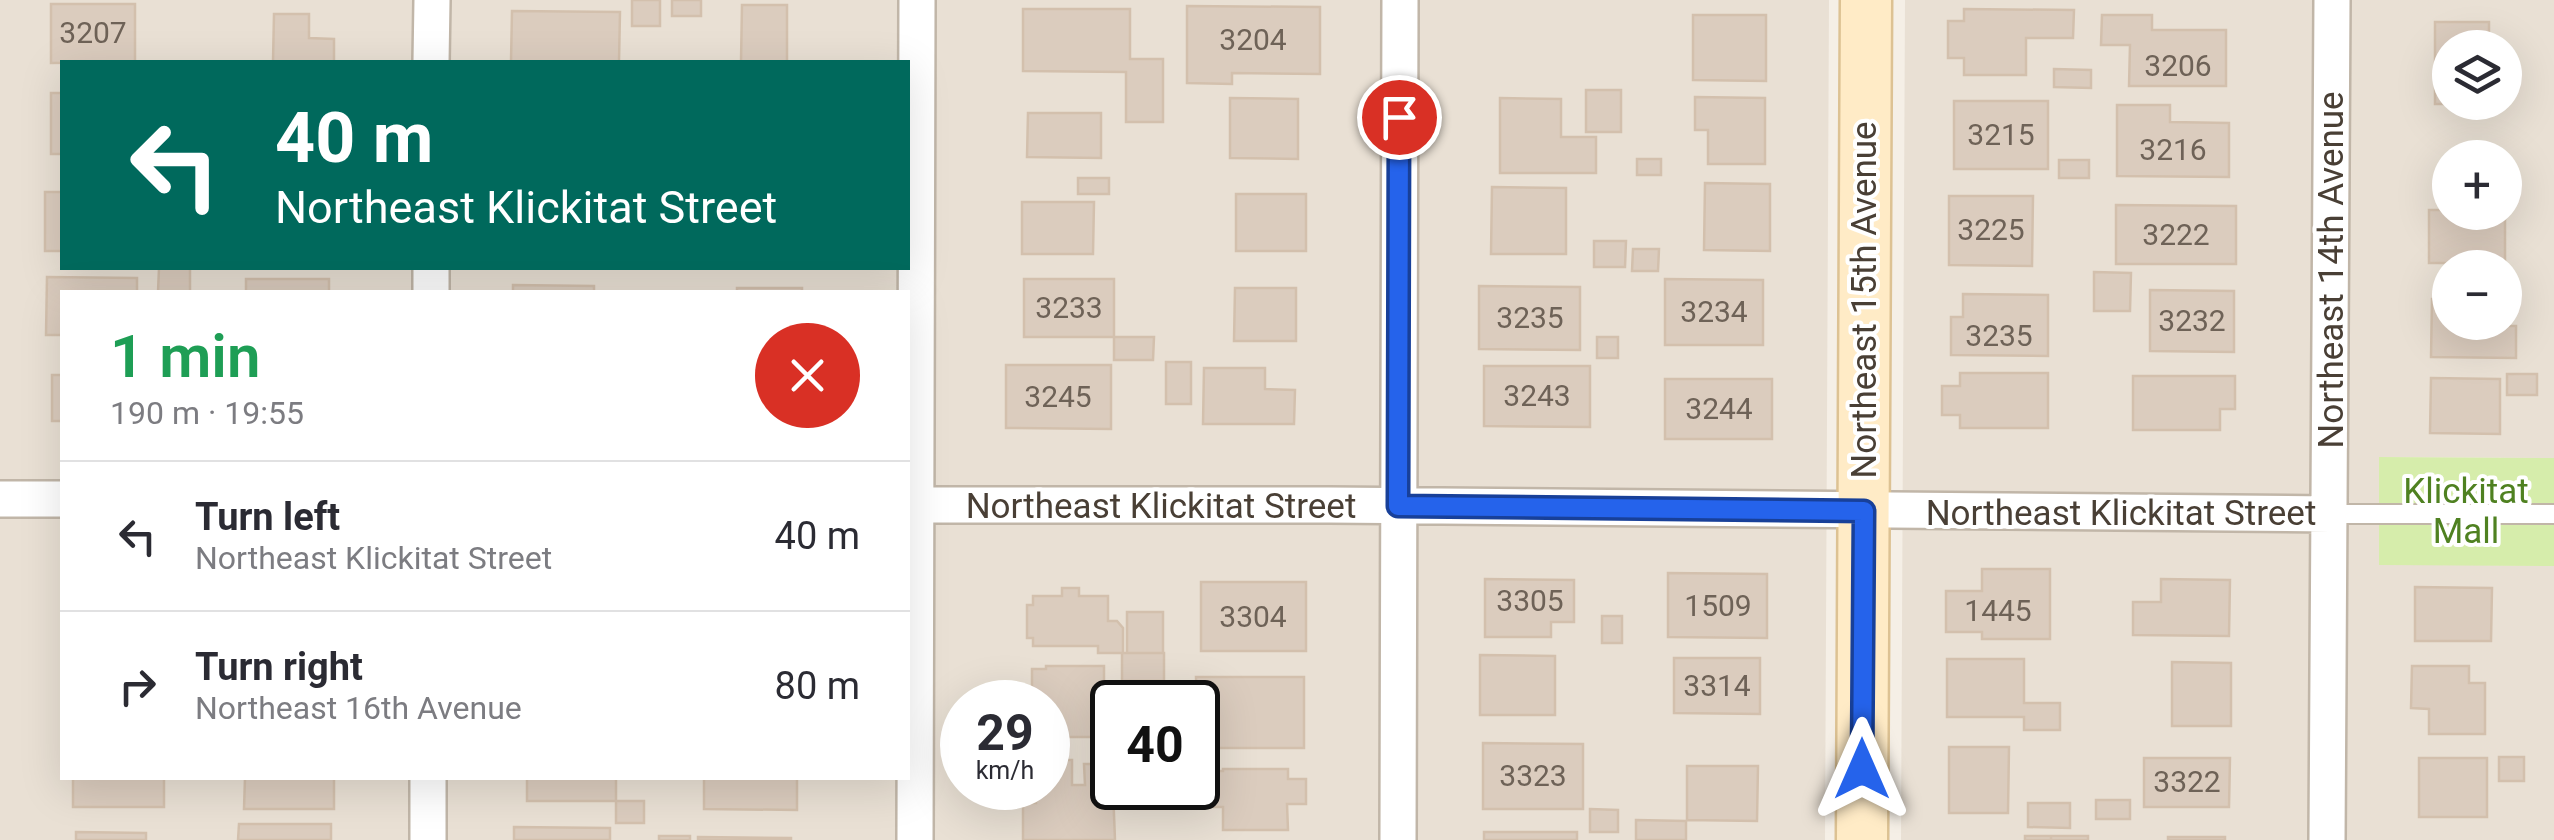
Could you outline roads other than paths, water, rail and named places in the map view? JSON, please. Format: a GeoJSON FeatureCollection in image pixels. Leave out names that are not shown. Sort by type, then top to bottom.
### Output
{"type":"FeatureCollection","features":[{"type":"Feature","properties":{"kind":"street"},"geometry":{"type":"LineString","coordinates":[[432,0],[432,60]]}},
{"type":"Feature","properties":{"kind":"street"},"geometry":{"type":"LineString","coordinates":[[915,840],[912,505],[917,0]]}},
{"type":"Feature","properties":{"kind":"street"},"geometry":{"type":"LineString","coordinates":[[1398,840],[1400,0]]}},
{"type":"Feature","properties":{"kind":"street","name":"Northeast 15th Avenue"},"geometry":{"type":"LineString","coordinates":[[1862,840],[1866,0]]}},
{"type":"Feature","properties":{"kind":"street","name":"Northeast 14th Avenue"},"geometry":{"type":"LineString","coordinates":[[2328,840],[2332,0]]}},
{"type":"Feature","properties":{"kind":"street"},"geometry":{"type":"LineString","coordinates":[[0,499],[60,499]]}},
{"type":"Feature","properties":{"kind":"street","name":"Northeast Klickitat Street"},"geometry":{"type":"LineString","coordinates":[[912,505],[2330,514]]}},
{"type":"Feature","properties":{"kind":"street"},"geometry":{"type":"LineString","coordinates":[[428,780],[428,840]]}},
{"type":"Feature","properties":{"kind":"lane","name":"Northeast Klickitat Street"},"geometry":{"type":"LineString","coordinates":[[2330,514],[2554,514]]}},
{"type":"Feature","properties":{"kind":"park label","name":"Klickitat Mall"},"geometry":{"type":"Point","coordinates":[2466,511]}}]}
